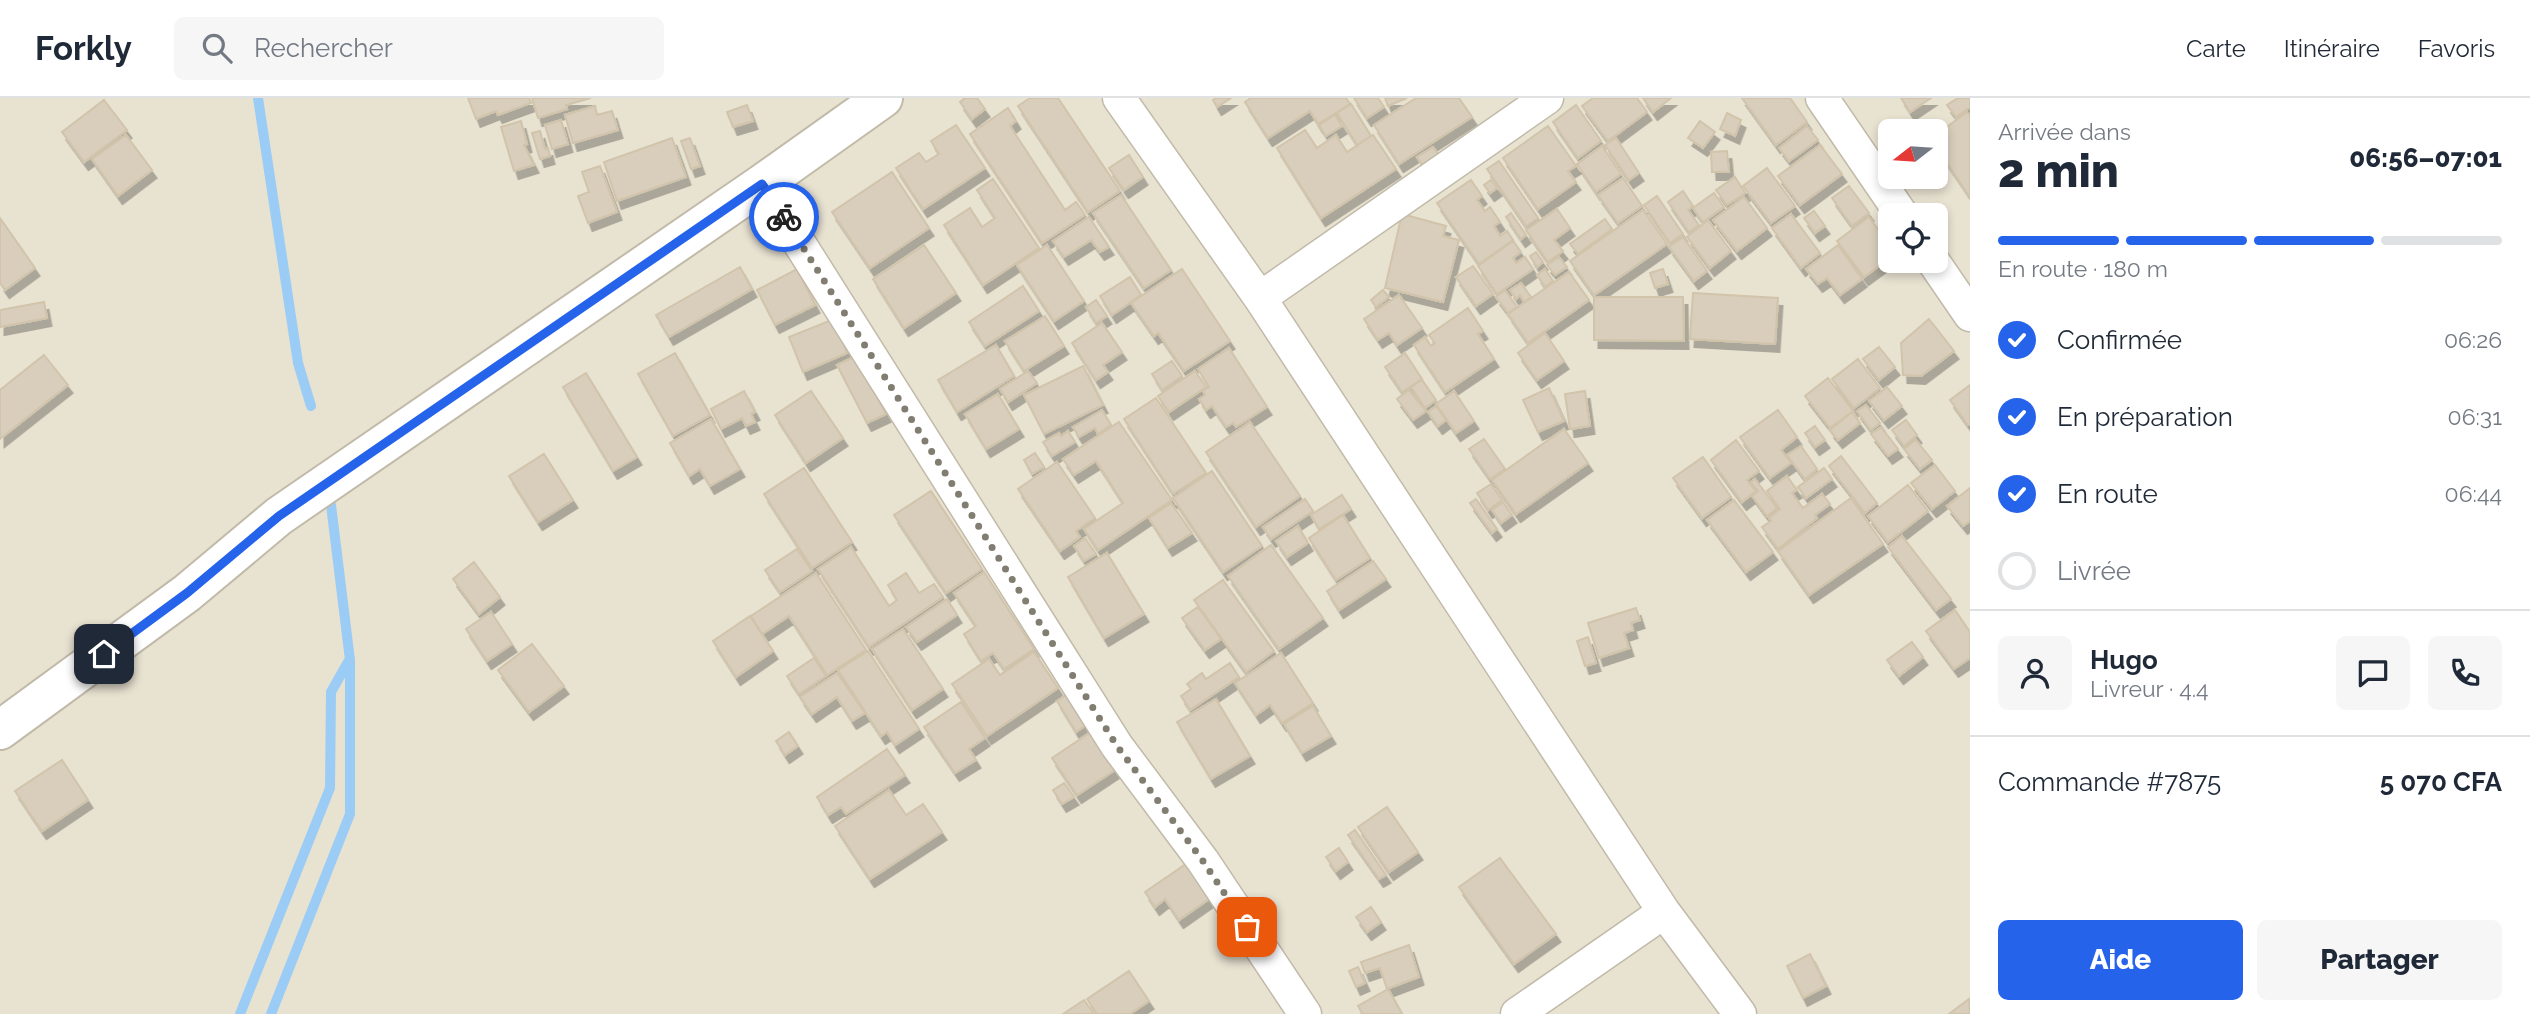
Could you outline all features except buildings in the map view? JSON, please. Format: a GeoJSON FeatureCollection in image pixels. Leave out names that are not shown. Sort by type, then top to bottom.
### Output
{"type":"FeatureCollection","features":[{"type":"Feature","properties":{"kind":"street"},"geometry":{"type":"LineString","coordinates":[[0,730],[187,593],[279,516],[883,98]]}},
{"type":"Feature","properties":{"kind":"street"},"geometry":{"type":"LineString","coordinates":[[1119,98],[1260,298],[1664,912],[1740,1014]]}},
{"type":"Feature","properties":{"kind":"street"},"geometry":{"type":"LineString","coordinates":[[1260,298],[1547,98]]}},
{"type":"Feature","properties":{"kind":"street"},"geometry":{"type":"LineString","coordinates":[[1822,98],[1894,203]]}},
{"type":"Feature","properties":{"kind":"street"},"geometry":{"type":"LineString","coordinates":[[762,184],[1117,746],[1203,861],[1306,1014]]}},
{"type":"Feature","properties":{"kind":"street"},"geometry":{"type":"LineString","coordinates":[[1941,273],[1970,315]]}},
{"type":"Feature","properties":{"kind":"street"},"geometry":{"type":"LineString","coordinates":[[1517,1014],[1664,912]]}},
{"type":"Feature","properties":{"kind":"shaded area"},"geometry":{"type":"Polygon","coordinates":[[[0,98],[1970,98],[1970,1014],[0,1014],[0,98]]]}},
{"type":"Feature","properties":{"kind":"waterway"},"geometry":{"type":"LineString","coordinates":[[258,98],[298,363],[311,406]]}},
{"type":"Feature","properties":{"kind":"waterway"},"geometry":{"type":"LineString","coordinates":[[271,1014],[350,814],[350,660],[331,505]]}},
{"type":"Feature","properties":{"kind":"waterway"},"geometry":{"type":"LineString","coordinates":[[240,1014],[330,788],[331,692],[348,662]]}},
{"type":"Feature","properties":{"kind":"way so far"},"geometry":{"type":"LineString","coordinates":[[784,217],[1117,746],[1203,861],[1247,927]]}},
{"type":"Feature","properties":{"kind":"route"},"geometry":{"type":"LineString","coordinates":[[104,654],[187,593],[279,516],[762,184],[784,217]]}}]}
